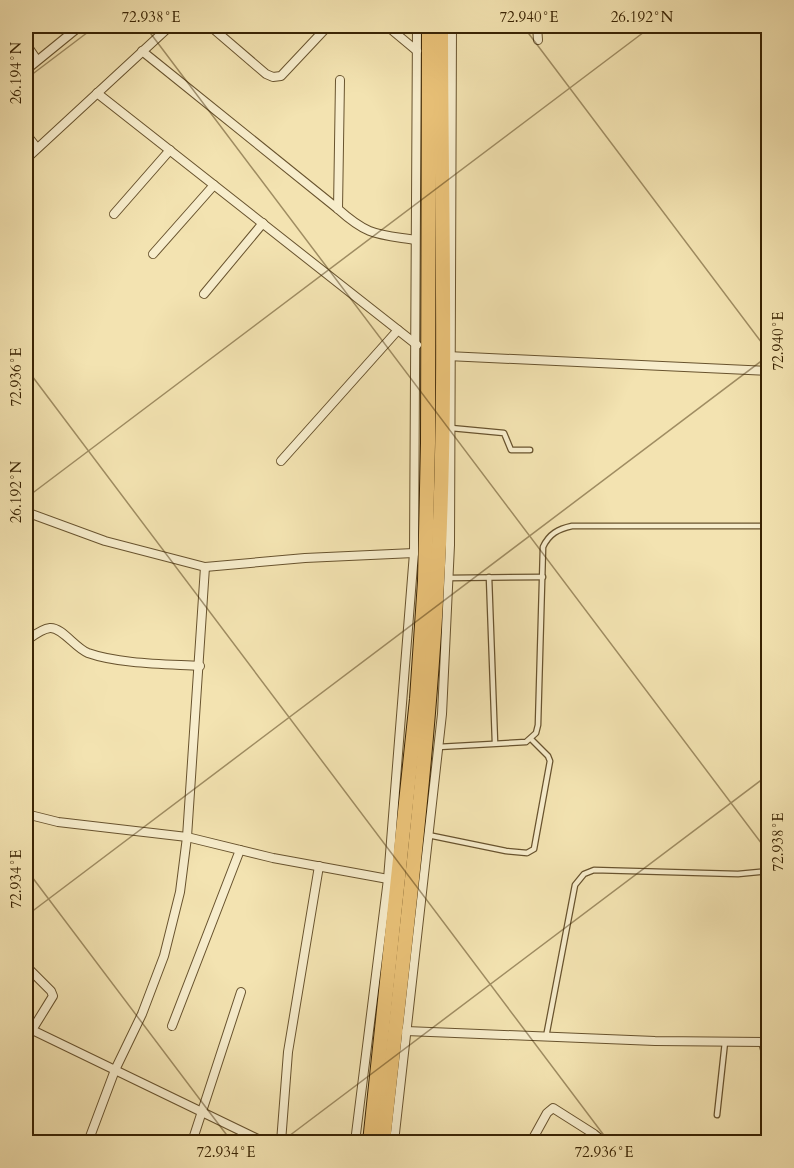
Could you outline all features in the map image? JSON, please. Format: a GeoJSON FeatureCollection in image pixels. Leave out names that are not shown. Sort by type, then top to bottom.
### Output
{"type":"FeatureCollection","features":[{"type":"Feature","properties":{"kind":"highway"},"geometry":{"type":"LineString","coordinates":[[370,1143],[418,687],[441,356],[429,26]]}},
{"type":"Feature","properties":{"kind":"highway"},"geometry":{"type":"LineString","coordinates":[[383,1143],[428,705],[437,582],[441,356],[441,26]]}},
{"type":"Feature","properties":{"kind":"street"},"geometry":{"type":"LineString","coordinates":[[26,70],[80,26]]}},
{"type":"Feature","properties":{"kind":"street"},"geometry":{"type":"LineString","coordinates":[[26,159],[170,26]]}},
{"type":"Feature","properties":{"kind":"street"},"geometry":{"type":"LineString","coordinates":[[210,26],[266,74],[273,77],[281,76],[328,26]]}},
{"type":"Feature","properties":{"kind":"street"},"geometry":{"type":"LineString","coordinates":[[387,26],[417,51]]}},
{"type":"Feature","properties":{"kind":"street"},"geometry":{"type":"LineString","coordinates":[[355,1143],[388,879],[414,553],[417,26]]}},
{"type":"Feature","properties":{"kind":"street"},"geometry":{"type":"LineString","coordinates":[[394,1143],[442,714],[449,578],[452,428],[441,356],[452,26]]}},
{"type":"Feature","properties":{"kind":"street"},"geometry":{"type":"LineString","coordinates":[[537,26],[538,40]]}},
{"type":"Feature","properties":{"kind":"street"},"geometry":{"type":"LineString","coordinates":[[762,26],[768,41]]}},
{"type":"Feature","properties":{"kind":"street"},"geometry":{"type":"LineString","coordinates":[[26,44],[37,60]]}},
{"type":"Feature","properties":{"kind":"street"},"geometry":{"type":"LineString","coordinates":[[142,51],[365,230],[415,240]]}},
{"type":"Feature","properties":{"kind":"street"},"geometry":{"type":"LineString","coordinates":[[338,208],[340,80]]}},
{"type":"Feature","properties":{"kind":"street"},"geometry":{"type":"LineString","coordinates":[[97,93],[414,344],[441,356],[768,371]]}},
{"type":"Feature","properties":{"kind":"street"},"geometry":{"type":"LineString","coordinates":[[26,134],[38,148]]}},
{"type":"Feature","properties":{"kind":"street"},"geometry":{"type":"LineString","coordinates":[[114,214],[170,150]]}},
{"type":"Feature","properties":{"kind":"street"},"geometry":{"type":"LineString","coordinates":[[153,254],[214,185]]}},
{"type":"Feature","properties":{"kind":"street"},"geometry":{"type":"LineString","coordinates":[[204,294],[263,223]]}},
{"type":"Feature","properties":{"kind":"street"},"geometry":{"type":"LineString","coordinates":[[281,461],[398,330]]}},
{"type":"Feature","properties":{"kind":"street"},"geometry":{"type":"LineString","coordinates":[[26,512],[105,541],[205,567],[305,558],[414,553]]}},
{"type":"Feature","properties":{"kind":"street"},"geometry":{"type":"LineString","coordinates":[[88,1143],[164,956],[180,892],[187,837],[205,567]]}},
{"type":"Feature","properties":{"kind":"street"},"geometry":{"type":"LineString","coordinates":[[26,641],[41,631],[51,628],[59,629],[75,646],[88,653],[126,661],[200,666]]}},
{"type":"Feature","properties":{"kind":"street"},"geometry":{"type":"LineString","coordinates":[[26,814],[58,822],[187,837],[240,850],[388,879]]}},
{"type":"Feature","properties":{"kind":"street"},"geometry":{"type":"LineString","coordinates":[[172,1026],[240,850]]}},
{"type":"Feature","properties":{"kind":"street"},"geometry":{"type":"LineString","coordinates":[[281,1143],[288,1052],[319,866]]}},
{"type":"Feature","properties":{"kind":"street"},"geometry":{"type":"LineString","coordinates":[[26,966],[51,991],[53,996],[29,1029],[264,1143]]}},
{"type":"Feature","properties":{"kind":"street"},"geometry":{"type":"LineString","coordinates":[[192,1143],[240,992]]}},
{"type":"Feature","properties":{"kind":"street"},"geometry":{"type":"LineString","coordinates":[[406,1031],[766,1042],[768,1062]]}},
{"type":"Feature","properties":{"kind":"street"},"geometry":{"type":"LineString","coordinates":[[531,1143],[547,1113],[554,1108],[586,1128],[604,1143]]}},
{"type":"Feature","properties":{"kind":"lane"},"geometry":{"type":"LineString","coordinates":[[452,428],[504,433],[512,450],[530,450]]}},
{"type":"Feature","properties":{"kind":"lane"},"geometry":{"type":"LineString","coordinates":[[438,747],[526,742],[536,733],[543,547],[546,540],[561,528],[768,526]]}},
{"type":"Feature","properties":{"kind":"lane"},"geometry":{"type":"LineString","coordinates":[[489,577],[495,743]]}},
{"type":"Feature","properties":{"kind":"lane"},"geometry":{"type":"LineString","coordinates":[[449,578],[543,577]]}},
{"type":"Feature","properties":{"kind":"lane"},"geometry":{"type":"LineString","coordinates":[[428,835],[506,851],[532,852],[536,846],[550,761],[531,738]]}},
{"type":"Feature","properties":{"kind":"lane"},"geometry":{"type":"LineString","coordinates":[[546,1036],[575,885],[584,874],[594,870],[738,874],[768,871]]}},
{"type":"Feature","properties":{"kind":"lane"},"geometry":{"type":"LineString","coordinates":[[717,1115],[725,1042]]}}]}
